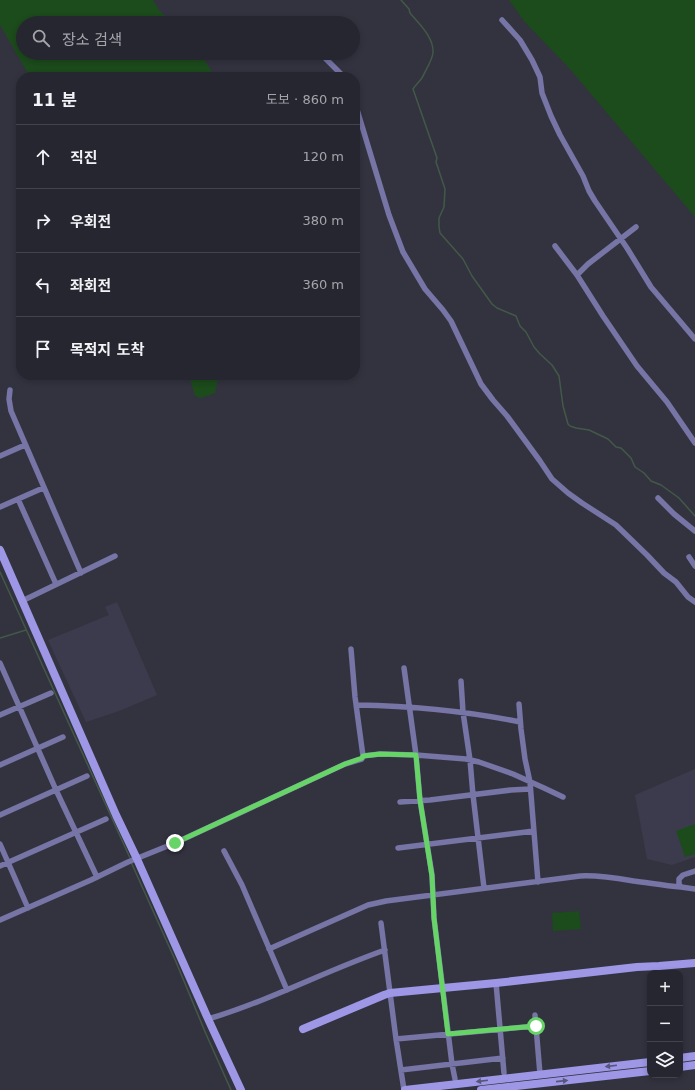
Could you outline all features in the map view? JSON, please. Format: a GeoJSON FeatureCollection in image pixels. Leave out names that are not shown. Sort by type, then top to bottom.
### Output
{"type":"FeatureCollection","features":[{"type":"Feature","properties":{"kind":"street"},"geometry":{"type":"LineString","coordinates":[[502,20],[520,40],[528,53],[540,77],[542,93],[551,116],[595,201],[621,239],[651,288],[695,340]]}},
{"type":"Feature","properties":{"kind":"street"},"geometry":{"type":"LineString","coordinates":[[327,60],[339,72]]}},
{"type":"Feature","properties":{"kind":"street"},"geometry":{"type":"LineString","coordinates":[[360,119],[389,215],[403,252],[425,289],[451,321],[481,384],[540,460],[552,479],[582,504],[616,525],[664,573],[676,582],[688,597],[695,602]]}},
{"type":"Feature","properties":{"kind":"street"},"geometry":{"type":"LineString","coordinates":[[577,275],[588,264],[636,227]]}},
{"type":"Feature","properties":{"kind":"street"},"geometry":{"type":"LineString","coordinates":[[556,246],[637,366],[667,402],[695,443]]}},
{"type":"Feature","properties":{"kind":"street"},"geometry":{"type":"LineString","coordinates":[[10,390],[9,399],[11,411],[80,573]]}},
{"type":"Feature","properties":{"kind":"street"},"geometry":{"type":"LineString","coordinates":[[0,456],[25,445]]}},
{"type":"Feature","properties":{"kind":"street"},"geometry":{"type":"LineString","coordinates":[[0,507],[43,488]]}},
{"type":"Feature","properties":{"kind":"street"},"geometry":{"type":"LineString","coordinates":[[658,498],[695,532]]}},
{"type":"Feature","properties":{"kind":"street"},"geometry":{"type":"LineString","coordinates":[[18,499],[56,584]]}},
{"type":"Feature","properties":{"kind":"street"},"geometry":{"type":"LineString","coordinates":[[0,550],[116,815],[132,860],[241,1090]]}},
{"type":"Feature","properties":{"kind":"street"},"geometry":{"type":"LineString","coordinates":[[22,600],[115,556]]}},
{"type":"Feature","properties":{"kind":"street"},"geometry":{"type":"LineString","coordinates":[[689,557],[695,566]]}},
{"type":"Feature","properties":{"kind":"street"},"geometry":{"type":"LineString","coordinates":[[351,649],[356,705],[363,756]]}},
{"type":"Feature","properties":{"kind":"street"},"geometry":{"type":"LineString","coordinates":[[0,663],[56,790],[97,877]]}},
{"type":"Feature","properties":{"kind":"street"},"geometry":{"type":"LineString","coordinates":[[404,668],[416,755],[420,800],[432,876],[434,918],[455,1079]]}},
{"type":"Feature","properties":{"kind":"street"},"geometry":{"type":"LineString","coordinates":[[461,681],[463,712],[470,760],[484,888]]}},
{"type":"Feature","properties":{"kind":"street"},"geometry":{"type":"LineString","coordinates":[[0,715],[51,693]]}},
{"type":"Feature","properties":{"kind":"street"},"geometry":{"type":"LineString","coordinates":[[519,704],[524,759],[530,782],[538,882]]}},
{"type":"Feature","properties":{"kind":"street"},"geometry":{"type":"LineString","coordinates":[[356,705],[410,707],[463,712],[520,722]]}},
{"type":"Feature","properties":{"kind":"street"},"geometry":{"type":"LineString","coordinates":[[0,765],[63,737]]}},
{"type":"Feature","properties":{"kind":"street"},"geometry":{"type":"LineString","coordinates":[[0,920],[132,860],[175,843],[345,764],[362,758],[363,756],[380,754],[416,755],[470,760],[513,774],[563,797]]}},
{"type":"Feature","properties":{"kind":"street"},"geometry":{"type":"LineString","coordinates":[[0,815],[87,776]]}},
{"type":"Feature","properties":{"kind":"street"},"geometry":{"type":"LineString","coordinates":[[400,802],[530,789]]}},
{"type":"Feature","properties":{"kind":"street"},"geometry":{"type":"LineString","coordinates":[[0,866],[106,820]]}},
{"type":"Feature","properties":{"kind":"street"},"geometry":{"type":"LineString","coordinates":[[398,848],[534,831]]}},
{"type":"Feature","properties":{"kind":"street"},"geometry":{"type":"LineString","coordinates":[[0,844],[28,908]]}},
{"type":"Feature","properties":{"kind":"street"},"geometry":{"type":"LineString","coordinates":[[224,850],[242,885],[287,990]]}},
{"type":"Feature","properties":{"kind":"street"},"geometry":{"type":"LineString","coordinates":[[681,887],[679,884],[680,876],[695,871]]}},
{"type":"Feature","properties":{"kind":"street"},"geometry":{"type":"LineString","coordinates":[[269,949],[368,905],[377,902],[433,894],[580,876],[607,876],[658,885],[695,889]]}},
{"type":"Feature","properties":{"kind":"street"},"geometry":{"type":"LineString","coordinates":[[382,923],[396,1039],[404,1090],[647,1062]]}},
{"type":"Feature","properties":{"kind":"street"},"geometry":{"type":"LineString","coordinates":[[208,1019],[270,997],[357,960],[385,950]]}},
{"type":"Feature","properties":{"kind":"street"},"geometry":{"type":"LineString","coordinates":[[303,1029],[390,993],[637,967],[695,963]]}},
{"type":"Feature","properties":{"kind":"street"},"geometry":{"type":"LineString","coordinates":[[496,983],[504,1073]]}},
{"type":"Feature","properties":{"kind":"street"},"geometry":{"type":"LineString","coordinates":[[536,1015],[540,1074]]}},
{"type":"Feature","properties":{"kind":"street"},"geometry":{"type":"LineString","coordinates":[[396,1039],[536,1026]]}},
{"type":"Feature","properties":{"kind":"street"},"geometry":{"type":"LineString","coordinates":[[683,1058],[695,1056]]}},
{"type":"Feature","properties":{"kind":"street"},"geometry":{"type":"LineString","coordinates":[[401,1070],[503,1058]]}},
{"type":"Feature","properties":{"kind":"street"},"geometry":{"type":"LineString","coordinates":[[683,1067],[695,1065]]}},
{"type":"Feature","properties":{"kind":"street"},"geometry":{"type":"LineString","coordinates":[[481,1090],[647,1071]]}},
{"type":"Feature","properties":{"kind":"shaded area"},"geometry":{"type":"Polygon","coordinates":[[[117,602],[157,695],[119,711],[86,722],[48,640],[109,615],[105,607],[117,602]]]}},
{"type":"Feature","properties":{"kind":"shaded area"},"geometry":{"type":"Polygon","coordinates":[[[695,769],[695,857],[672,865],[647,859],[635,795],[695,769]]]}},
{"type":"Feature","properties":{"kind":"green space"},"geometry":{"type":"Polygon","coordinates":[[[0,0],[153,0],[165,16],[16,16],[16,53],[0,25],[0,0]]]}},
{"type":"Feature","properties":{"kind":"green space"},"geometry":{"type":"Polygon","coordinates":[[[509,0],[695,0],[695,217],[569,68],[524,21],[509,0]]]}},
{"type":"Feature","properties":{"kind":"green space"},"geometry":{"type":"Polygon","coordinates":[[[20,60],[204,60],[212,72],[27,72],[20,60]]]}},
{"type":"Feature","properties":{"kind":"green space"},"geometry":{"type":"Polygon","coordinates":[[[190,380],[218,380],[215,393],[201,398],[195,396],[190,380]]]}},
{"type":"Feature","properties":{"kind":"green space"},"geometry":{"type":"Polygon","coordinates":[[[695,824],[695,854],[685,857],[676,831],[695,824]]]}},
{"type":"Feature","properties":{"kind":"green space"},"geometry":{"type":"Polygon","coordinates":[[[579,911],[581,929],[553,931],[552,913],[579,911]]]}},
{"type":"Feature","properties":{"kind":"waterway"},"geometry":{"type":"LineString","coordinates":[[401,0],[429,36],[433,47],[432,58],[422,78],[413,89],[437,158],[436,162],[445,189],[444,207],[439,218],[440,233],[463,259],[472,276],[492,304],[497,308],[516,316],[520,326],[526,332],[534,347],[552,365],[559,376],[563,406],[568,424],[576,428],[589,430],[608,439],[616,447],[621,448],[631,458],[635,467],[644,473],[651,481],[661,485],[679,498],[695,516]]}},
{"type":"Feature","properties":{"kind":"waterway"},"geometry":{"type":"LineString","coordinates":[[0,572],[130,858]]}},
{"type":"Feature","properties":{"kind":"waterway"},"geometry":{"type":"LineString","coordinates":[[0,638],[26,630]]}},
{"type":"Feature","properties":{"kind":"waterway"},"geometry":{"type":"LineString","coordinates":[[131,862],[231,1090]]}},
{"type":"Feature","properties":{"kind":"route"},"geometry":{"type":"LineString","coordinates":[[175,843],[345,764],[362,758],[363,756],[380,754],[416,755],[420,800],[432,876],[434,918],[448,1034],[536,1026]]}}]}
